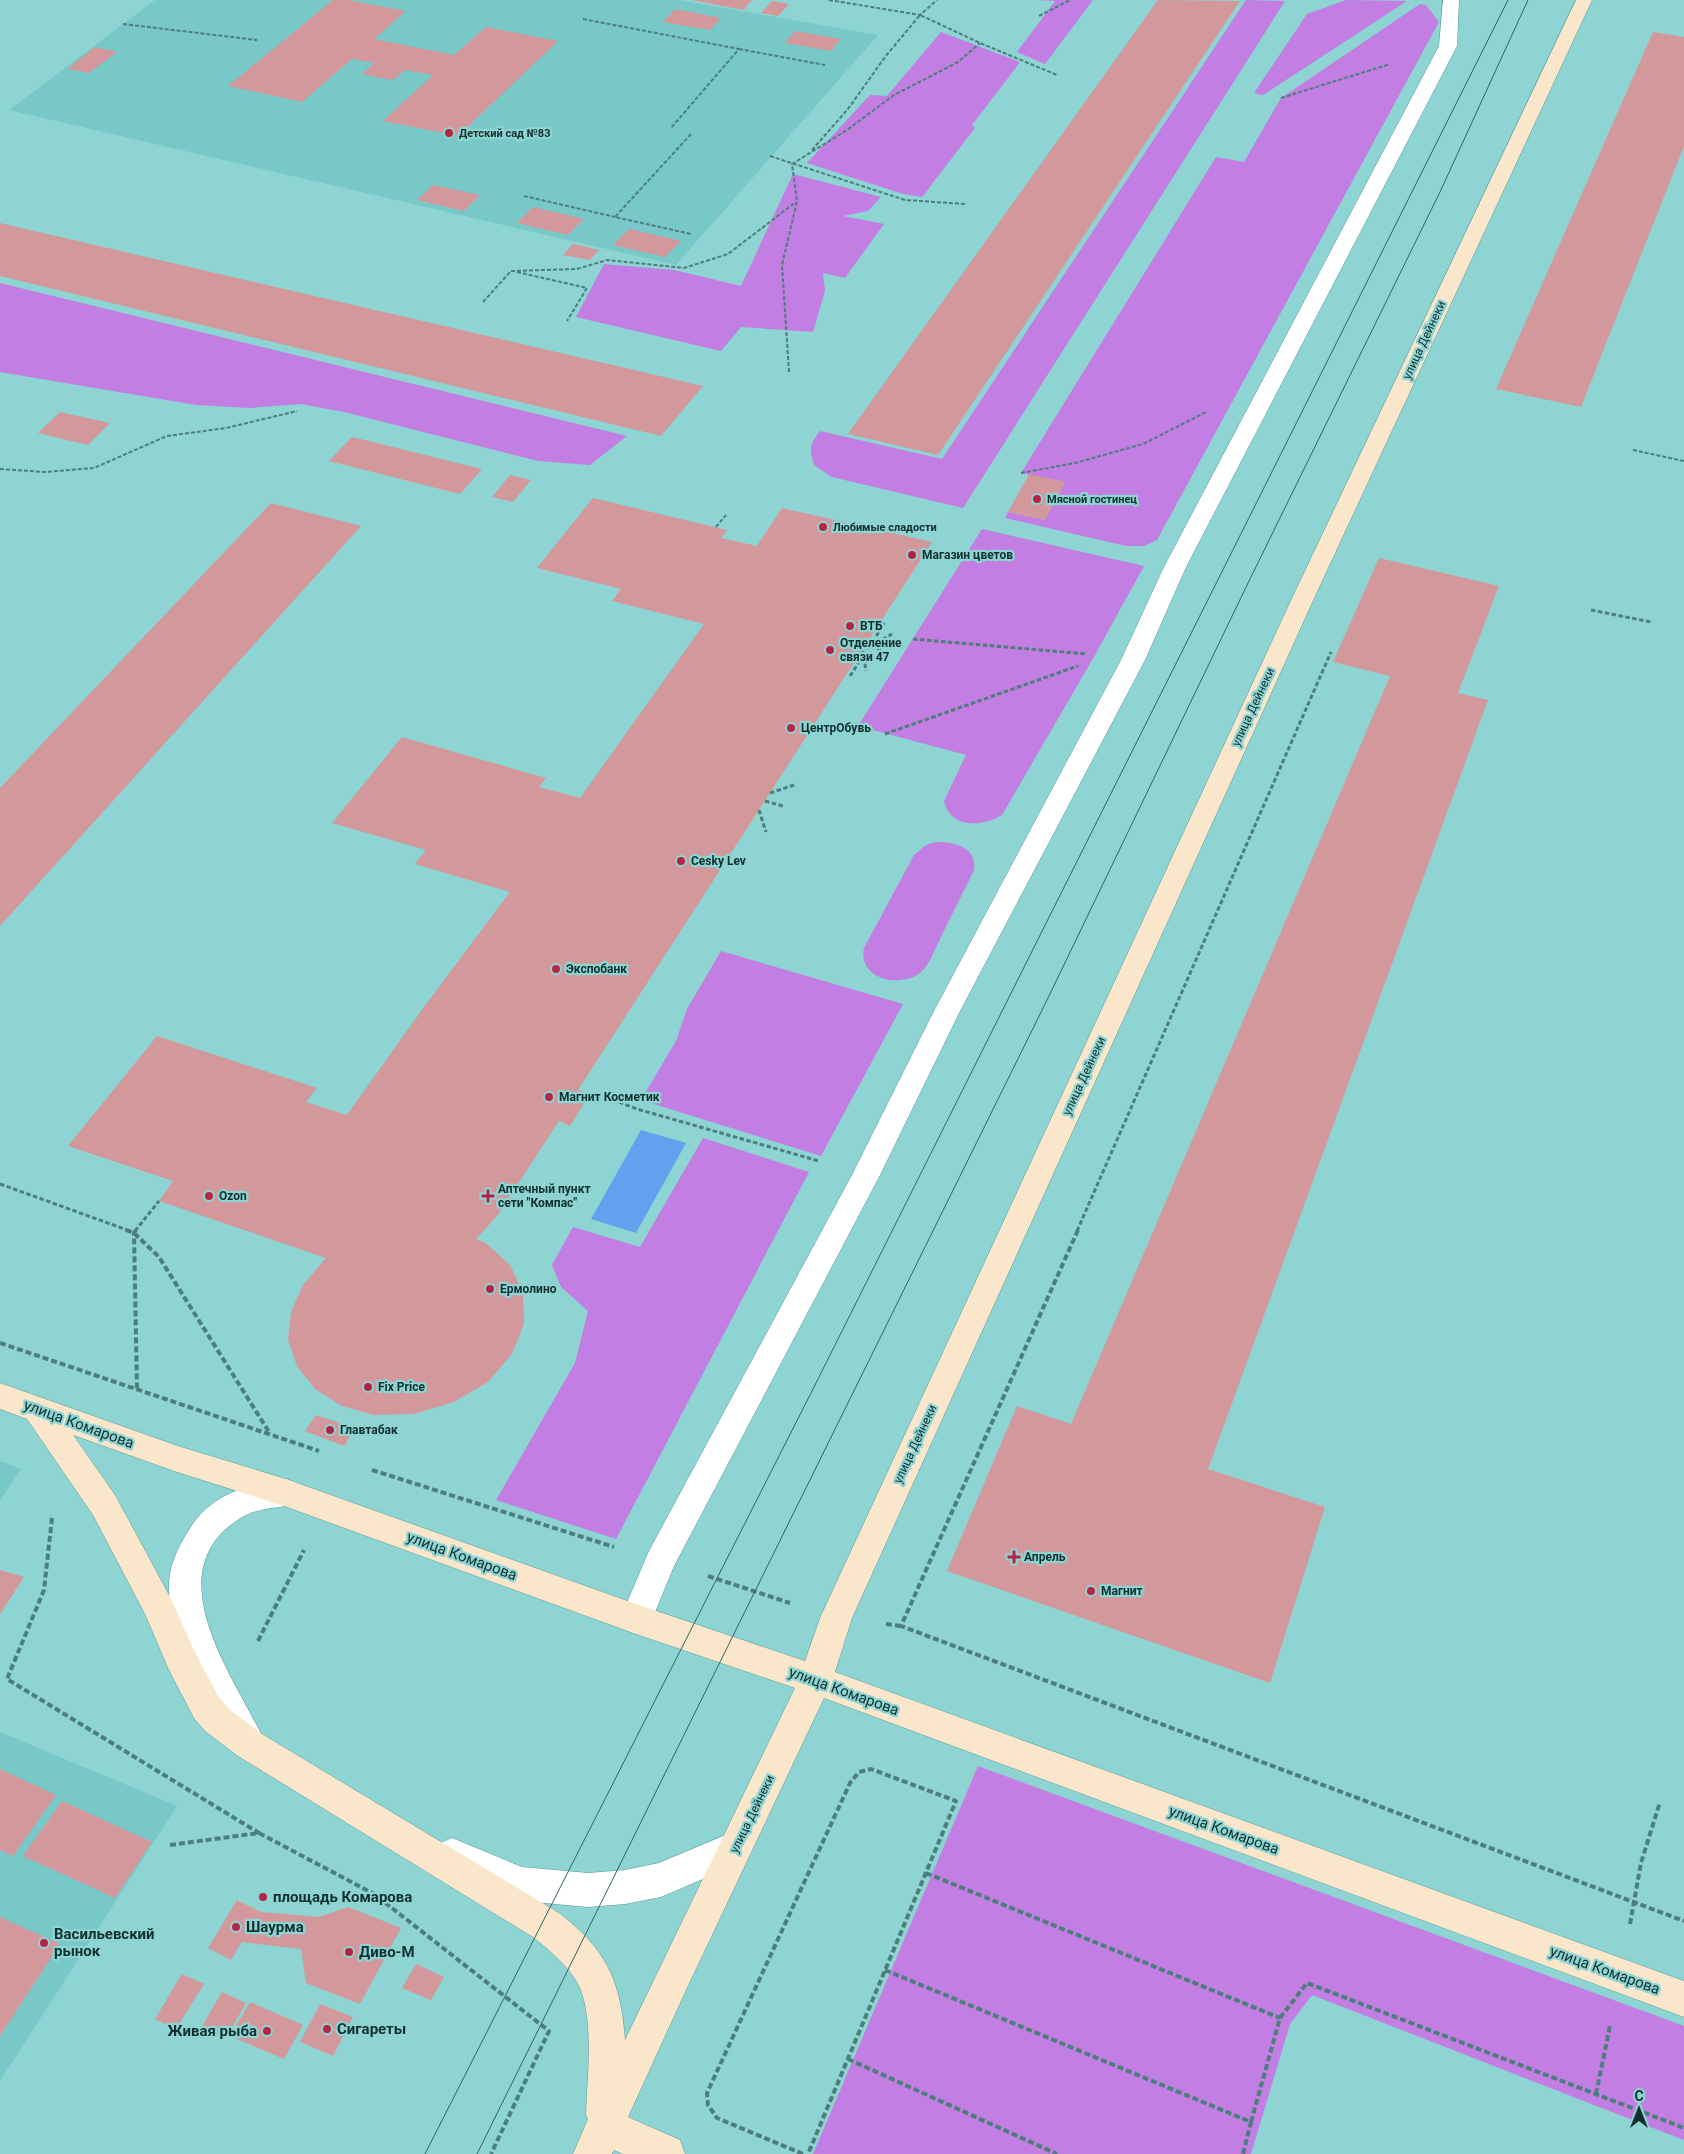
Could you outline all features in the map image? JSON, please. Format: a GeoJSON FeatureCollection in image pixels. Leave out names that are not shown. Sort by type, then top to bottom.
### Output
{"type":"FeatureCollection","features":[{"type":"Feature","properties":{"kind":"main road","name":"улица Дейнеки"},"geometry":{"type":"LineString","coordinates":[[598,2140],[816,1680],[836,1618],[1305,594],[1584,0]]}},
{"type":"Feature","properties":{"kind":"main road","name":"улица Комарова"},"geometry":{"type":"LineString","coordinates":[[0,1396],[177,1459],[286,1493],[636,1619],[816,1680],[1684,1999]]}},
{"type":"Feature","properties":{"kind":"main road"},"geometry":{"type":"LineString","coordinates":[[38,1410],[104,1505],[150,1590],[181,1659],[206,1707],[217,1720],[250,1745],[383,1828],[546,1925],[570,1942],[591,1970],[600,1995],[606,2036],[598,2140],[666,2154]]}},
{"type":"Feature","properties":{"kind":"street"},"geometry":{"type":"LineString","coordinates":[[636,1619],[660,1562],[866,1175],[948,1011],[1133,660],[1175,567],[1448,46],[1451,0]]}},
{"type":"Feature","properties":{"kind":"street"},"geometry":{"type":"LineString","coordinates":[[250,1745],[202,1655],[193,1633],[184,1595],[185,1579],[190,1557],[199,1537],[214,1519],[230,1506],[251,1497],[286,1493]]}},
{"type":"Feature","properties":{"kind":"street"},"geometry":{"type":"LineString","coordinates":[[383,1828],[522,1884],[588,1890],[625,1887],[661,1880],[735,1848]]}},
{"type":"Feature","properties":{"kind":"path"},"geometry":{"type":"LineString","coordinates":[[829,0],[920,15],[1056,75]]}},
{"type":"Feature","properties":{"kind":"path"},"geometry":{"type":"LineString","coordinates":[[808,154],[848,109],[885,57],[920,15],[938,0]]}},
{"type":"Feature","properties":{"kind":"path"},"geometry":{"type":"LineString","coordinates":[[1039,16],[1070,0]]}},
{"type":"Feature","properties":{"kind":"path"},"geometry":{"type":"LineString","coordinates":[[583,18],[825,65]]}},
{"type":"Feature","properties":{"kind":"path"},"geometry":{"type":"LineString","coordinates":[[123,24],[257,40]]}},
{"type":"Feature","properties":{"kind":"path"},"geometry":{"type":"LineString","coordinates":[[792,164],[847,130],[894,95],[958,62],[980,43]]}},
{"type":"Feature","properties":{"kind":"path"},"geometry":{"type":"LineString","coordinates":[[1281,98],[1448,46]]}},
{"type":"Feature","properties":{"kind":"path"},"geometry":{"type":"LineString","coordinates":[[670,128],[739,49]]}},
{"type":"Feature","properties":{"kind":"path"},"geometry":{"type":"LineString","coordinates":[[614,217],[691,134]]}},
{"type":"Feature","properties":{"kind":"path"},"geometry":{"type":"LineString","coordinates":[[770,156],[905,200],[965,204]]}},
{"type":"Feature","properties":{"kind":"path"},"geometry":{"type":"LineString","coordinates":[[789,372],[782,265],[797,201],[792,164]]}},
{"type":"Feature","properties":{"kind":"path"},"geometry":{"type":"LineString","coordinates":[[524,196],[690,234]]}},
{"type":"Feature","properties":{"kind":"path"},"geometry":{"type":"LineString","coordinates":[[483,302],[511,271],[577,269],[607,260],[684,268],[728,254],[797,201]]}},
{"type":"Feature","properties":{"kind":"path"},"geometry":{"type":"LineString","coordinates":[[511,271],[587,288],[567,321]]}},
{"type":"Feature","properties":{"kind":"path"},"geometry":{"type":"LineString","coordinates":[[1021,473],[1075,463],[1143,444],[1208,411],[1271,383]]}},
{"type":"Feature","properties":{"kind":"path"},"geometry":{"type":"LineString","coordinates":[[0,470],[45,472],[94,468],[168,436],[226,428],[297,411]]}},
{"type":"Feature","properties":{"kind":"path"},"geometry":{"type":"LineString","coordinates":[[1633,450],[1684,461]]}},
{"type":"Feature","properties":{"kind":"path"},"geometry":{"type":"LineString","coordinates":[[716,527],[726,515]]}},
{"type":"Feature","properties":{"kind":"path"},"geometry":{"type":"LineString","coordinates":[[1591,610],[1651,622]]}},
{"type":"Feature","properties":{"kind":"path"},"geometry":{"type":"LineString","coordinates":[[884,623],[874,640],[865,646],[884,650]]}},
{"type":"Feature","properties":{"kind":"path"},"geometry":{"type":"LineString","coordinates":[[870,647],[892,634]]}},
{"type":"Feature","properties":{"kind":"path"},"geometry":{"type":"LineString","coordinates":[[913,639],[1096,655]]}},
{"type":"Feature","properties":{"kind":"path"},"geometry":{"type":"LineString","coordinates":[[901,1626],[1058,1275],[1334,645]]}},
{"type":"Feature","properties":{"kind":"path"},"geometry":{"type":"LineString","coordinates":[[850,676],[861,659],[860,653],[864,652],[864,655],[878,659]]}},
{"type":"Feature","properties":{"kind":"path"},"geometry":{"type":"LineString","coordinates":[[864,655],[866,671]]}},
{"type":"Feature","properties":{"kind":"path"},"geometry":{"type":"LineString","coordinates":[[885,734],[1083,664]]}},
{"type":"Feature","properties":{"kind":"path"},"geometry":{"type":"LineString","coordinates":[[770,793],[794,785]]}},
{"type":"Feature","properties":{"kind":"path"},"geometry":{"type":"LineString","coordinates":[[764,802],[784,806]]}},
{"type":"Feature","properties":{"kind":"path"},"geometry":{"type":"LineString","coordinates":[[759,810],[766,832]]}},
{"type":"Feature","properties":{"kind":"path"},"geometry":{"type":"LineString","coordinates":[[619,1102],[637,1109],[866,1175]]}},
{"type":"Feature","properties":{"kind":"path"},"geometry":{"type":"LineString","coordinates":[[0,1184],[134,1233],[159,1257],[270,1433]]}},
{"type":"Feature","properties":{"kind":"path"},"geometry":{"type":"LineString","coordinates":[[138,1389],[134,1233],[159,1201]]}},
{"type":"Feature","properties":{"kind":"path"},"geometry":{"type":"LineString","coordinates":[[0,1343],[270,1433],[325,1454]]}},
{"type":"Feature","properties":{"kind":"path"},"geometry":{"type":"LineString","coordinates":[[370,1470],[836,1618],[901,1626],[1684,1920]]}},
{"type":"Feature","properties":{"kind":"path"},"geometry":{"type":"LineString","coordinates":[[258,1641],[326,1507]]}},
{"type":"Feature","properties":{"kind":"path"},"geometry":{"type":"LineString","coordinates":[[52,1512],[44,1590],[7,1679],[259,1833],[374,1894],[549,2031],[491,2154]]}},
{"type":"Feature","properties":{"kind":"path"},"geometry":{"type":"LineString","coordinates":[[803,2154],[717,2118],[711,2112],[706,2097],[708,2089],[850,1783],[858,1772],[871,1769],[877,1770],[956,1801],[808,2154]]}},
{"type":"Feature","properties":{"kind":"path"},"geometry":{"type":"LineString","coordinates":[[1634,1902],[1640,1863],[1660,1802]]}},
{"type":"Feature","properties":{"kind":"path"},"geometry":{"type":"LineString","coordinates":[[170,1846],[259,1833]]}},
{"type":"Feature","properties":{"kind":"path"},"geometry":{"type":"LineString","coordinates":[[926,1873],[1280,2018]]}},
{"type":"Feature","properties":{"kind":"path"},"geometry":{"type":"LineString","coordinates":[[885,1970],[1251,2122]]}},
{"type":"Feature","properties":{"kind":"path"},"geometry":{"type":"LineString","coordinates":[[1243,2154],[1280,2018],[1307,1982],[1684,2128]]}},
{"type":"Feature","properties":{"kind":"path"},"geometry":{"type":"LineString","coordinates":[[848,2059],[1057,2154]]}},
{"type":"Feature","properties":{"kind":"shaded area","name":"Детский сад №83"},"geometry":{"type":"Polygon","coordinates":[[[155,0],[679,0],[878,35],[676,265],[9,110],[155,0]]]}},
{"type":"Feature","properties":{"kind":"shaded area"},"geometry":{"type":"Polygon","coordinates":[[[1037,0],[1093,0],[1045,64],[1017,52],[1055,1],[1037,0]]]}},
{"type":"Feature","properties":{"kind":"shaded area"},"geometry":{"type":"Polygon","coordinates":[[[1246,0],[1285,1],[963,508],[832,477],[814,465],[811,446],[820,431],[942,459],[1246,0]]]}},
{"type":"Feature","properties":{"kind":"shaded area"},"geometry":{"type":"Polygon","coordinates":[[[1346,0],[1407,1],[1263,95],[1254,93],[1307,14],[1346,0]]]}},
{"type":"Feature","properties":{"kind":"shaded area"},"geometry":{"type":"Polygon","coordinates":[[[1420,4],[1426,5],[1439,22],[1157,540],[1144,546],[1126,546],[1005,518],[1008,512],[1045,520],[1065,482],[1021,473],[1216,157],[1244,162],[1281,98],[1420,4]]]}},
{"type":"Feature","properties":{"kind":"shaded area"},"geometry":{"type":"Polygon","coordinates":[[[941,32],[1020,62],[972,125],[975,128],[922,197],[903,194],[807,163],[870,95],[887,96],[941,32]]]}},
{"type":"Feature","properties":{"kind":"shaded area"},"geometry":{"type":"Polygon","coordinates":[[[793,174],[881,197],[868,211],[843,216],[884,224],[845,278],[823,273],[825,291],[813,332],[741,327],[721,351],[576,317],[604,264],[674,270],[741,286],[793,174]]]}},
{"type":"Feature","properties":{"kind":"shaded area"},"geometry":{"type":"Polygon","coordinates":[[[0,283],[627,436],[590,465],[538,461],[344,412],[301,404],[249,408],[196,405],[0,372],[0,283]]]}},
{"type":"Feature","properties":{"kind":"shaded area"},"geometry":{"type":"Polygon","coordinates":[[[982,529],[1144,566],[1095,655],[1002,815],[986,822],[968,823],[953,817],[947,810],[944,801],[966,755],[858,726],[982,529]]]}},
{"type":"Feature","properties":{"kind":"shaded area"},"geometry":{"type":"Polygon","coordinates":[[[936,842],[950,843],[963,847],[972,856],[974,870],[931,959],[924,969],[906,979],[885,979],[875,975],[868,968],[864,959],[864,948],[914,855],[926,845],[936,842]]]}},
{"type":"Feature","properties":{"kind":"shaded area"},"geometry":{"type":"Polygon","coordinates":[[[721,951],[903,1004],[821,1156],[641,1100],[676,1041],[687,1009],[721,951]]]}},
{"type":"Feature","properties":{"kind":"shaded area"},"geometry":{"type":"Polygon","coordinates":[[[703,1138],[809,1172],[616,1539],[496,1500],[575,1363],[588,1311],[561,1287],[552,1265],[573,1227],[640,1247],[703,1138]]]}},
{"type":"Feature","properties":{"kind":"shaded area"},"geometry":{"type":"Polygon","coordinates":[[[0,1461],[21,1469],[0,1501],[0,1461]]]}},
{"type":"Feature","properties":{"kind":"shaded area","name":"Васильевский рынок"},"geometry":{"type":"Polygon","coordinates":[[[0,1732],[177,1806],[0,2081],[0,1732]]]}},
{"type":"Feature","properties":{"kind":"shaded area"},"geometry":{"type":"Polygon","coordinates":[[[978,1766],[1684,2026],[1684,2140],[1312,1995],[1290,2024],[1251,2154],[813,2154],[978,1766]]]}},
{"type":"Feature","properties":{"kind":"water"},"geometry":{"type":"Polygon","coordinates":[[[641,1130],[686,1143],[636,1233],[591,1219],[641,1130]]]}},
{"type":"Feature","properties":{"kind":"building"},"geometry":{"type":"Polygon","coordinates":[[[333,0],[348,0],[406,11],[374,39],[454,55],[486,27],[558,41],[458,136],[383,121],[433,75],[405,70],[393,80],[376,77],[362,74],[374,63],[352,59],[302,102],[228,86],[333,0]]]}},
{"type":"Feature","properties":{"kind":"building"},"geometry":{"type":"Polygon","coordinates":[[[692,0],[752,0],[743,10],[692,0]]]}},
{"type":"Feature","properties":{"kind":"building"},"geometry":{"type":"Polygon","coordinates":[[[1158,0],[1240,1],[938,455],[848,434],[1158,0]]]}},
{"type":"Feature","properties":{"kind":"building"},"geometry":{"type":"Polygon","coordinates":[[[772,1],[789,4],[778,16],[761,13],[772,1]]]}},
{"type":"Feature","properties":{"kind":"building"},"geometry":{"type":"Polygon","coordinates":[[[675,9],[721,18],[710,30],[663,22],[675,9]]]}},
{"type":"Feature","properties":{"kind":"building"},"geometry":{"type":"Polygon","coordinates":[[[795,31],[841,39],[831,51],[785,43],[795,31]]]}},
{"type":"Feature","properties":{"kind":"building"},"geometry":{"type":"Polygon","coordinates":[[[1653,32],[1684,37],[1684,146],[1581,407],[1496,389],[1653,32]]]}},
{"type":"Feature","properties":{"kind":"building"},"geometry":{"type":"Polygon","coordinates":[[[95,47],[117,52],[89,73],[67,69],[95,47]]]}},
{"type":"Feature","properties":{"kind":"building"},"geometry":{"type":"Polygon","coordinates":[[[433,185],[480,195],[464,211],[417,200],[433,185]]]}},
{"type":"Feature","properties":{"kind":"building"},"geometry":{"type":"Polygon","coordinates":[[[533,207],[584,219],[568,235],[517,223],[533,207]]]}},
{"type":"Feature","properties":{"kind":"building"},"geometry":{"type":"Polygon","coordinates":[[[0,223],[703,386],[661,436],[0,276],[0,223]]]}},
{"type":"Feature","properties":{"kind":"building"},"geometry":{"type":"Polygon","coordinates":[[[629,229],[681,241],[665,257],[613,245],[629,229]]]}},
{"type":"Feature","properties":{"kind":"building"},"geometry":{"type":"Polygon","coordinates":[[[573,244],[599,250],[590,260],[563,255],[573,244]]]}},
{"type":"Feature","properties":{"kind":"building"},"geometry":{"type":"Polygon","coordinates":[[[60,412],[110,423],[88,445],[38,433],[60,412]]]}},
{"type":"Feature","properties":{"kind":"building"},"geometry":{"type":"Polygon","coordinates":[[[352,437],[482,469],[460,494],[329,461],[352,437]]]}},
{"type":"Feature","properties":{"kind":"building"},"geometry":{"type":"Polygon","coordinates":[[[1029,474],[1065,482],[1045,520],[1008,512],[1029,474]]]}},
{"type":"Feature","properties":{"kind":"building"},"geometry":{"type":"Polygon","coordinates":[[[510,475],[531,480],[513,502],[492,497],[510,475]]]}},
{"type":"Feature","properties":{"kind":"building"},"geometry":{"type":"Polygon","coordinates":[[[593,498],[727,530],[721,538],[757,546],[782,508],[932,542],[578,1090],[590,1094],[570,1126],[559,1121],[497,1216],[476,1239],[486,1243],[510,1265],[523,1292],[524,1324],[512,1354],[488,1382],[454,1402],[414,1414],[374,1415],[342,1406],[315,1389],[297,1366],[288,1340],[291,1312],[303,1285],[326,1258],[159,1201],[173,1181],[68,1146],[157,1036],[317,1088],[306,1102],[347,1115],[424,1007],[510,892],[415,864],[426,850],[332,823],[402,737],[546,778],[539,787],[580,798],[704,624],[612,601],[621,589],[537,568],[593,498]]]}},
{"type":"Feature","properties":{"kind":"building"},"geometry":{"type":"Polygon","coordinates":[[[271,503],[361,526],[0,926],[0,788],[271,503]]]}},
{"type":"Feature","properties":{"kind":"building"},"geometry":{"type":"Polygon","coordinates":[[[1379,558],[1499,586],[1458,693],[1488,700],[1208,1469],[1325,1507],[1270,1683],[947,1571],[1017,1406],[1071,1424],[1390,676],[1333,662],[1379,558]]]}},
{"type":"Feature","properties":{"kind":"building","name":"Главтабак"},"geometry":{"type":"Polygon","coordinates":[[[316,1415],[355,1428],[344,1446],[305,1431],[316,1415]]]}},
{"type":"Feature","properties":{"kind":"building"},"geometry":{"type":"Polygon","coordinates":[[[0,1570],[24,1577],[0,1614],[0,1570]]]}},
{"type":"Feature","properties":{"kind":"building"},"geometry":{"type":"Polygon","coordinates":[[[0,1769],[56,1795],[13,1856],[0,1850],[0,1769]]]}},
{"type":"Feature","properties":{"kind":"building"},"geometry":{"type":"Polygon","coordinates":[[[62,1801],[152,1842],[115,1898],[23,1856],[62,1801]]]}},
{"type":"Feature","properties":{"kind":"building"},"geometry":{"type":"Polygon","coordinates":[[[237,1900],[261,1912],[319,1917],[348,1907],[401,1928],[360,2004],[306,1983],[301,1949],[242,1942],[231,1960],[208,1948],[237,1900]]]}},
{"type":"Feature","properties":{"kind":"building"},"geometry":{"type":"Polygon","coordinates":[[[0,1917],[60,1944],[0,2036],[0,1917]]]}},
{"type":"Feature","properties":{"kind":"building"},"geometry":{"type":"Polygon","coordinates":[[[416,1964],[444,1977],[431,2000],[402,1988],[416,1964]]]}},
{"type":"Feature","properties":{"kind":"building"},"geometry":{"type":"Polygon","coordinates":[[[182,1974],[204,1984],[176,2029],[155,2019],[182,1974]]]}},
{"type":"Feature","properties":{"kind":"building"},"geometry":{"type":"Polygon","coordinates":[[[222,1992],[246,2003],[226,2038],[201,2028],[222,1992]]]}},
{"type":"Feature","properties":{"kind":"building"},"geometry":{"type":"Polygon","coordinates":[[[250,2002],[303,2025],[284,2059],[230,2036],[250,2002]]]}},
{"type":"Feature","properties":{"kind":"building","name":"Сигареты"},"geometry":{"type":"Polygon","coordinates":[[[320,2004],[353,2017],[333,2056],[300,2042],[320,2004]]]}},
{"type":"Feature","properties":{"kind":"tram line"},"geometry":{"type":"LineString","coordinates":[[425,2154],[812,1391],[1508,0]]}},
{"type":"Feature","properties":{"kind":"tram line"},"geometry":{"type":"LineString","coordinates":[[477,2154],[1048,998],[1249,581],[1440,192],[1528,0]]}},
{"type":"Feature","properties":{"kind":"place","name":"Детский сад №83"},"geometry":{"type":"Point","coordinates":[449,133]}},
{"type":"Feature","properties":{"kind":"place","name":"Мясной гостинец"},"geometry":{"type":"Point","coordinates":[1037,499]}},
{"type":"Feature","properties":{"kind":"place","name":"Любимые сладости"},"geometry":{"type":"Point","coordinates":[823,527]}},
{"type":"Feature","properties":{"kind":"place","name":"Магазин цветов"},"geometry":{"type":"Point","coordinates":[912,555]}},
{"type":"Feature","properties":{"kind":"place","name":"ВТБ"},"geometry":{"type":"Point","coordinates":[850,626]}},
{"type":"Feature","properties":{"kind":"place","name":"Отделение связи 47"},"geometry":{"type":"Point","coordinates":[830,650]}},
{"type":"Feature","properties":{"kind":"place","name":"ЦентрОбувь"},"geometry":{"type":"Point","coordinates":[791,728]}},
{"type":"Feature","properties":{"kind":"place","name":"Cesky Lev"},"geometry":{"type":"Point","coordinates":[681,861]}},
{"type":"Feature","properties":{"kind":"place","name":"Экспобанк"},"geometry":{"type":"Point","coordinates":[556,969]}},
{"type":"Feature","properties":{"kind":"place","name":"Магнит Косметик"},"geometry":{"type":"Point","coordinates":[549,1097]}},
{"type":"Feature","properties":{"kind":"place","name":"Ozon"},"geometry":{"type":"Point","coordinates":[209,1196]}},
{"type":"Feature","properties":{"kind":"place","name":"Аптечный пункт сети \"Компас\""},"geometry":{"type":"Point","coordinates":[488,1196]}},
{"type":"Feature","properties":{"kind":"place","name":"Ермолино"},"geometry":{"type":"Point","coordinates":[490,1289]}},
{"type":"Feature","properties":{"kind":"place","name":"Fix Price"},"geometry":{"type":"Point","coordinates":[368,1387]}},
{"type":"Feature","properties":{"kind":"place","name":"Главтабак"},"geometry":{"type":"Point","coordinates":[330,1430]}},
{"type":"Feature","properties":{"kind":"place","name":"Апрель"},"geometry":{"type":"Point","coordinates":[1014,1557]}},
{"type":"Feature","properties":{"kind":"place","name":"Магнит"},"geometry":{"type":"Point","coordinates":[1091,1591]}},
{"type":"Feature","properties":{"kind":"place","name":"площадь Комарова"},"geometry":{"type":"Point","coordinates":[263,1897]}},
{"type":"Feature","properties":{"kind":"place","name":"Шаурма"},"geometry":{"type":"Point","coordinates":[236,1927]}},
{"type":"Feature","properties":{"kind":"place","name":"Васильевский рынок"},"geometry":{"type":"Point","coordinates":[44,1943]}},
{"type":"Feature","properties":{"kind":"place","name":"Диво-М"},"geometry":{"type":"Point","coordinates":[349,1952]}},
{"type":"Feature","properties":{"kind":"place","name":"Сигареты"},"geometry":{"type":"Point","coordinates":[327,2029]}},
{"type":"Feature","properties":{"kind":"place","name":"Живая рыба"},"geometry":{"type":"Point","coordinates":[267,2031]}}]}
